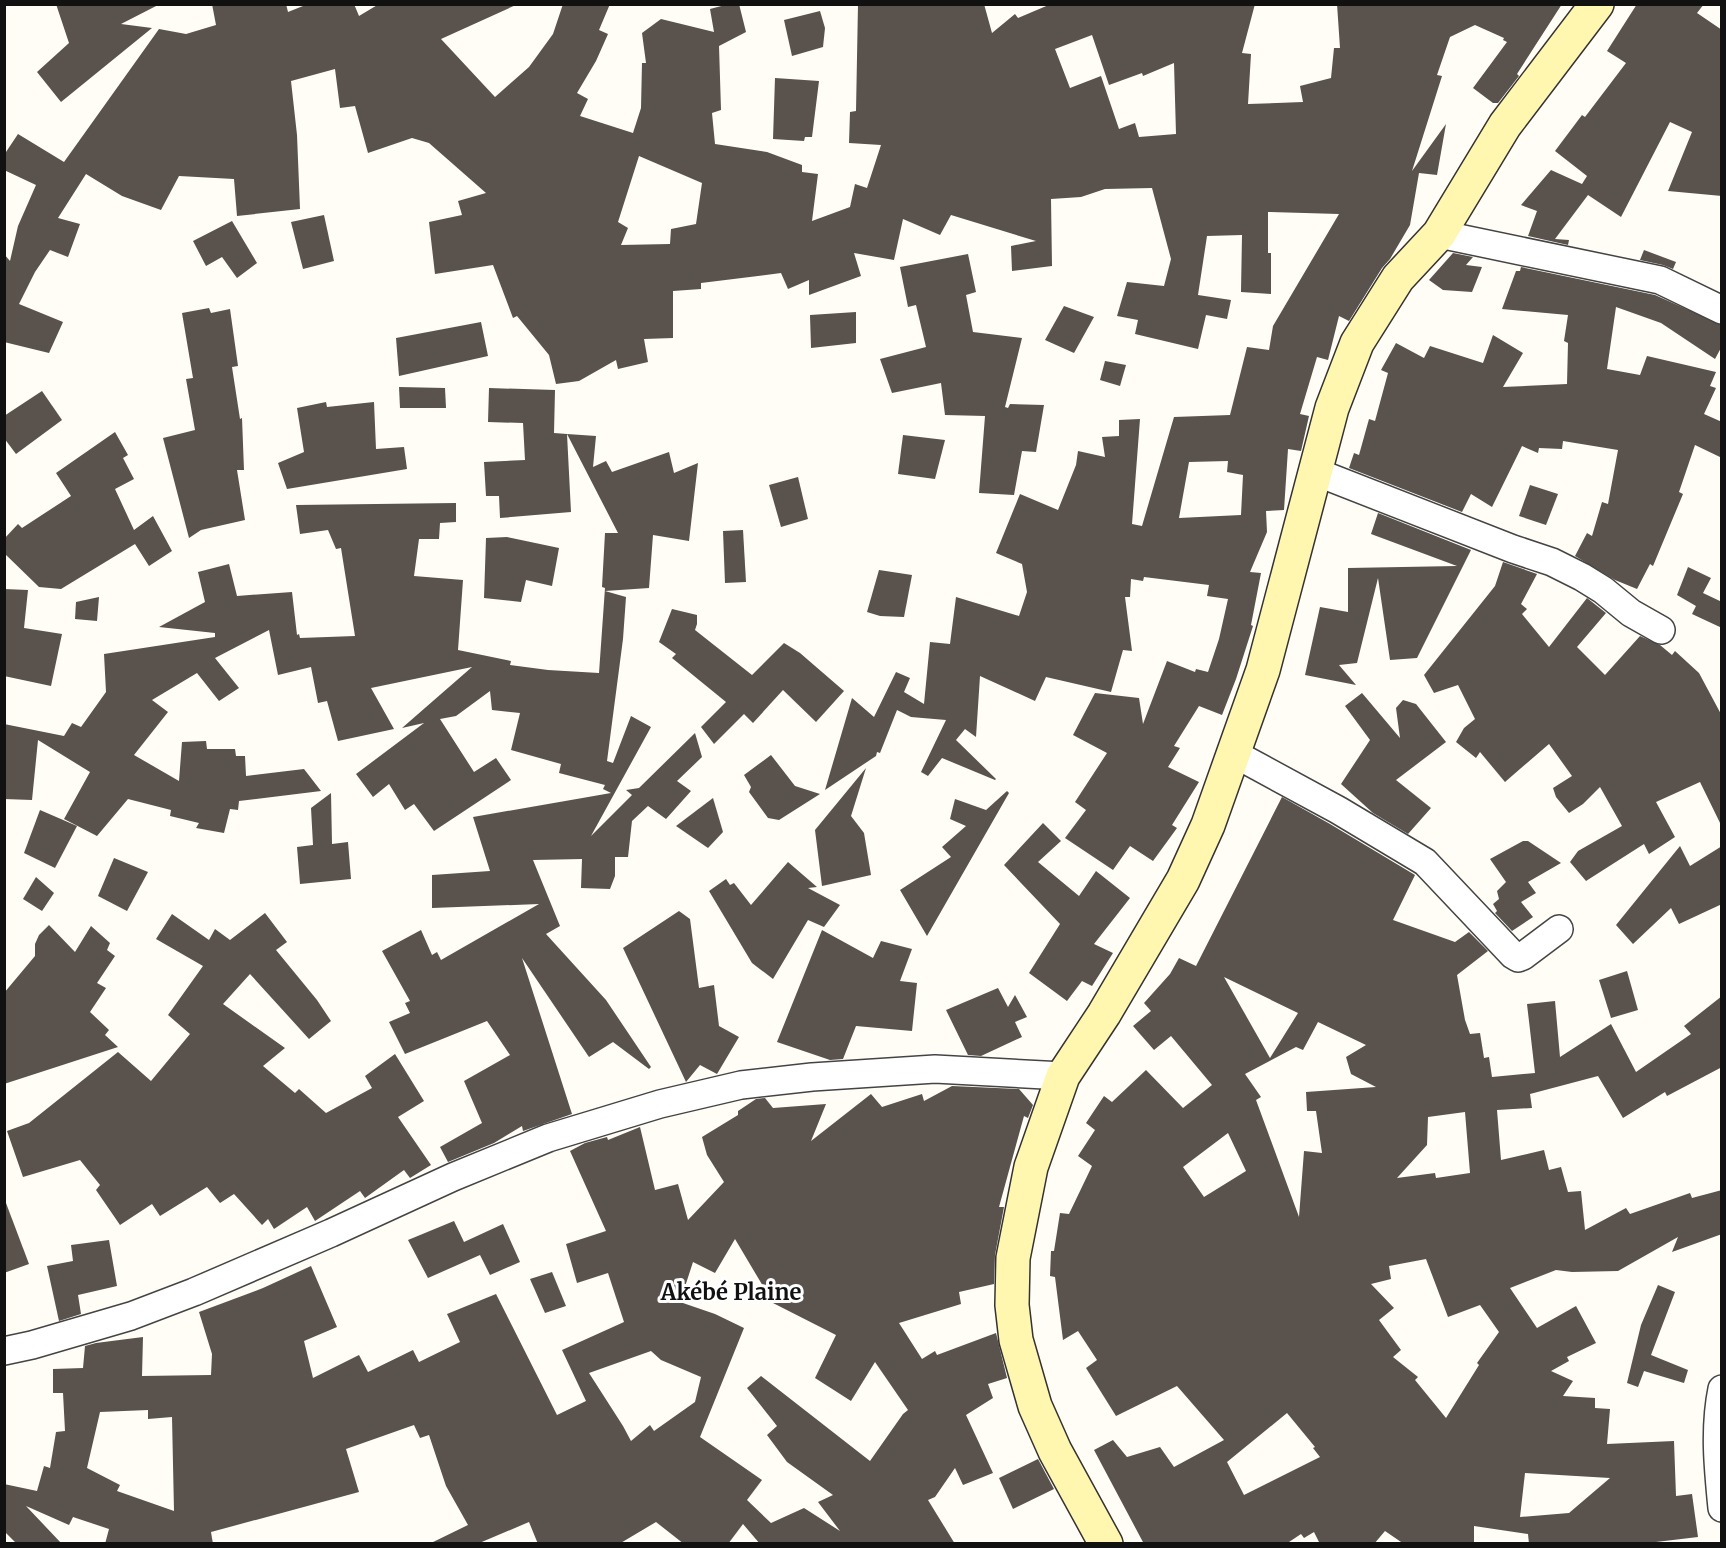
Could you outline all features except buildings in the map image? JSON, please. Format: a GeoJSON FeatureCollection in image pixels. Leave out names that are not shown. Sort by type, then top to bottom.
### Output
{"type":"FeatureCollection","features":[{"type":"Feature","properties":{"kind":"street"},"geometry":{"type":"LineString","coordinates":[[1106,1544],[1055,1451],[1035,1406],[1016,1340],[1012,1305],[1013,1258],[1031,1167],[1044,1126],[1063,1076],[1104,1014],[1183,880],[1208,825],[1263,670],[1332,408],[1357,343],[1398,278],[1439,234],[1505,125],[1597,4]]}},
{"type":"Feature","properties":{"kind":"street"},"geometry":{"type":"LineString","coordinates":[[1439,234],[1660,280],[1722,310]]}},
{"type":"Feature","properties":{"kind":"street"},"geometry":{"type":"LineString","coordinates":[[1316,472],[1491,541],[1552,562],[1603,590],[1631,613],[1661,630]]}},
{"type":"Feature","properties":{"kind":"street"},"geometry":{"type":"LineString","coordinates":[[1233,753],[1338,810],[1425,862],[1518,958],[1559,929]]}},
{"type":"Feature","properties":{"kind":"street"},"geometry":{"type":"LineString","coordinates":[[4,1351],[131,1317],[215,1283],[453,1177],[548,1138],[660,1104],[741,1085],[812,1077],[935,1069],[1063,1076]]}},
{"type":"Feature","properties":{"kind":"street"},"geometry":{"type":"LineString","coordinates":[[1722,1389],[1719,1404],[1717,1459],[1722,1508]]}},
{"type":"Feature","properties":{"kind":"district","name":"Akébé Plaine"},"geometry":{"type":"Point","coordinates":[731,1292]}}]}
